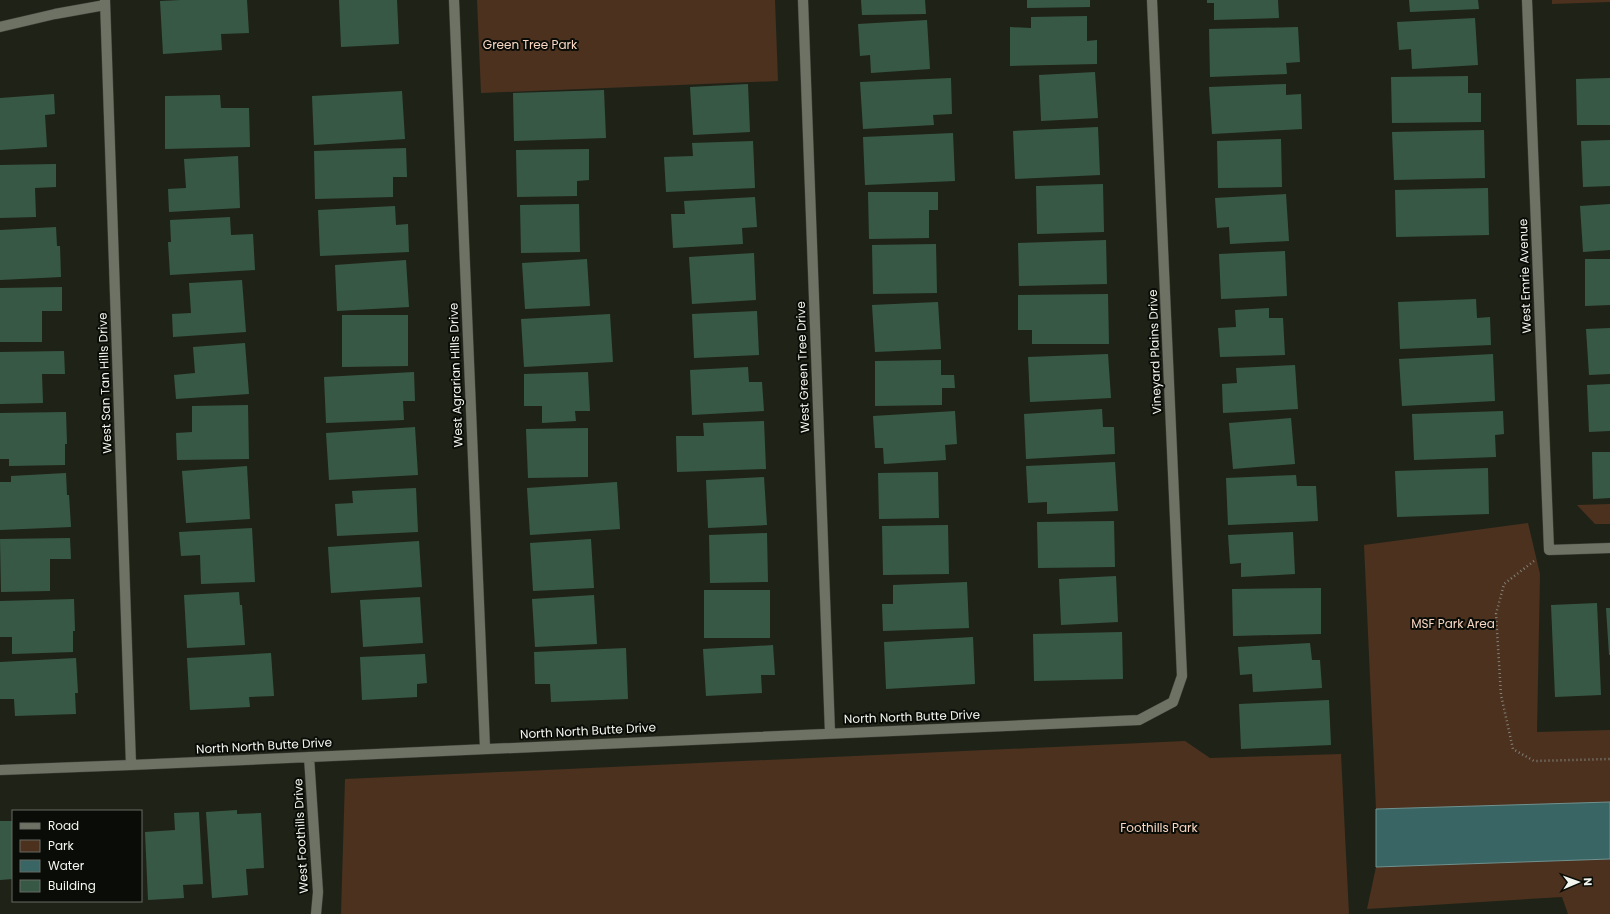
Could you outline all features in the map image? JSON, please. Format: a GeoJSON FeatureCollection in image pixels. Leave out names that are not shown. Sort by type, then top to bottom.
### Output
{"type":"FeatureCollection","features":[{"type":"Feature","properties":{"kind":"street","name":"West Agrarian Hills Drive"},"geometry":{"type":"LineString","coordinates":[[454,0],[485,748]]}},
{"type":"Feature","properties":{"kind":"street","name":"West Green Tree Drive"},"geometry":{"type":"LineString","coordinates":[[803,0],[830,733]]}},
{"type":"Feature","properties":{"kind":"street","name":"Vineyard Plains Drive"},"geometry":{"type":"LineString","coordinates":[[1152,0],[1182,676],[1173,702]]}},
{"type":"Feature","properties":{"kind":"street","name":"West Emrie Avenue"},"geometry":{"type":"LineString","coordinates":[[1527,0],[1549,550]]}},
{"type":"Feature","properties":{"kind":"street"},"geometry":{"type":"LineString","coordinates":[[0,27],[105,3]]}},
{"type":"Feature","properties":{"kind":"street","name":"West San Tan Hills Drive"},"geometry":{"type":"LineString","coordinates":[[105,3],[131,765]]}},
{"type":"Feature","properties":{"kind":"street"},"geometry":{"type":"LineString","coordinates":[[1549,550],[1610,548]]}},
{"type":"Feature","properties":{"kind":"street","name":"North North Butte Drive"},"geometry":{"type":"LineString","coordinates":[[0,770],[1139,720],[1173,702]]}},
{"type":"Feature","properties":{"kind":"street","name":"West Foothills Drive"},"geometry":{"type":"LineString","coordinates":[[309,757],[318,892],[316,914]]}},
{"type":"Feature","properties":{"kind":"path"},"geometry":{"type":"LineString","coordinates":[[1549,550],[1504,584],[1496,614],[1501,694],[1513,749],[1534,761],[1610,759]]}},
{"type":"Feature","properties":{"kind":"green space","name":"Green Tree Park"},"geometry":{"type":"Polygon","coordinates":[[[477,0],[775,0],[778,81],[481,93],[477,0]]]}},
{"type":"Feature","properties":{"kind":"green space"},"geometry":{"type":"Polygon","coordinates":[[[1552,0],[1610,0],[1610,2],[1552,4],[1552,0]]]}},
{"type":"Feature","properties":{"kind":"green space"},"geometry":{"type":"Polygon","coordinates":[[[1610,504],[1610,524],[1595,524],[1577,505],[1610,504]]]}},
{"type":"Feature","properties":{"kind":"green space","name":"MSF Park Area"},"geometry":{"type":"Polygon","coordinates":[[[1528,523],[1540,574],[1537,732],[1610,730],[1610,802],[1376,809],[1364,545],[1528,523]]]}},
{"type":"Feature","properties":{"kind":"green space","name":"Foothills Park"},"geometry":{"type":"Polygon","coordinates":[[[1185,741],[1210,758],[1341,754],[1349,914],[341,914],[345,779],[1185,741]]]}},
{"type":"Feature","properties":{"kind":"green space"},"geometry":{"type":"Polygon","coordinates":[[[1610,859],[1610,914],[1568,914],[1562,897],[1367,909],[1376,867],[1610,859]]]}},
{"type":"Feature","properties":{"kind":"water"},"geometry":{"type":"Polygon","coordinates":[[[1610,802],[1610,859],[1376,867],[1376,809],[1610,802]]]}},
{"type":"Feature","properties":{"kind":"building"},"geometry":{"type":"Polygon","coordinates":[[[247,0],[249,33],[221,34],[222,50],[163,54],[160,1],[247,0]]]}},
{"type":"Feature","properties":{"kind":"building"},"geometry":{"type":"Polygon","coordinates":[[[339,0],[397,0],[399,44],[341,47],[339,0]]]}},
{"type":"Feature","properties":{"kind":"building"},"geometry":{"type":"Polygon","coordinates":[[[861,0],[925,0],[926,14],[862,15],[861,0]]]}},
{"type":"Feature","properties":{"kind":"building"},"geometry":{"type":"Polygon","coordinates":[[[1027,0],[1090,0],[1090,7],[1027,8],[1027,0]]]}},
{"type":"Feature","properties":{"kind":"building"},"geometry":{"type":"Polygon","coordinates":[[[1207,0],[1278,0],[1279,18],[1214,20],[1214,3],[1207,3],[1207,0]]]}},
{"type":"Feature","properties":{"kind":"building"},"geometry":{"type":"Polygon","coordinates":[[[1409,0],[1478,0],[1479,9],[1410,12],[1409,0]]]}},
{"type":"Feature","properties":{"kind":"building"},"geometry":{"type":"Polygon","coordinates":[[[1087,16],[1087,41],[1097,40],[1097,64],[1010,66],[1010,27],[1031,28],[1031,17],[1087,16]]]}},
{"type":"Feature","properties":{"kind":"building"},"geometry":{"type":"Polygon","coordinates":[[[1475,18],[1478,65],[1412,69],[1411,49],[1399,50],[1397,22],[1475,18]]]}},
{"type":"Feature","properties":{"kind":"building"},"geometry":{"type":"Polygon","coordinates":[[[927,20],[930,69],[871,73],[870,55],[860,56],[858,24],[927,20]]]}},
{"type":"Feature","properties":{"kind":"building"},"geometry":{"type":"Polygon","coordinates":[[[1298,27],[1300,62],[1286,63],[1287,74],[1210,77],[1209,29],[1298,27]]]}},
{"type":"Feature","properties":{"kind":"building"},"geometry":{"type":"Polygon","coordinates":[[[1095,72],[1098,118],[1041,121],[1039,75],[1095,72]]]}},
{"type":"Feature","properties":{"kind":"building"},"geometry":{"type":"Polygon","coordinates":[[[1468,76],[1468,93],[1481,93],[1481,122],[1392,123],[1391,77],[1468,76]]]}},
{"type":"Feature","properties":{"kind":"building"},"geometry":{"type":"Polygon","coordinates":[[[951,78],[952,114],[933,115],[934,125],[863,129],[860,82],[951,78]]]}},
{"type":"Feature","properties":{"kind":"building"},"geometry":{"type":"Polygon","coordinates":[[[1610,78],[1610,125],[1577,125],[1576,79],[1610,78]]]}},
{"type":"Feature","properties":{"kind":"building"},"geometry":{"type":"Polygon","coordinates":[[[748,84],[750,132],[693,135],[690,87],[748,84]]]}},
{"type":"Feature","properties":{"kind":"building"},"geometry":{"type":"Polygon","coordinates":[[[1286,84],[1286,95],[1301,94],[1302,129],[1212,134],[1209,87],[1286,84]]]}},
{"type":"Feature","properties":{"kind":"building"},"geometry":{"type":"Polygon","coordinates":[[[604,90],[606,138],[514,141],[513,93],[604,90]]]}},
{"type":"Feature","properties":{"kind":"building"},"geometry":{"type":"Polygon","coordinates":[[[402,91],[405,139],[314,145],[312,96],[402,91]]]}},
{"type":"Feature","properties":{"kind":"building"},"geometry":{"type":"Polygon","coordinates":[[[54,94],[55,114],[45,115],[47,147],[0,150],[0,98],[54,94]]]}},
{"type":"Feature","properties":{"kind":"building"},"geometry":{"type":"Polygon","coordinates":[[[220,95],[221,108],[249,108],[250,147],[165,149],[165,96],[220,95]]]}},
{"type":"Feature","properties":{"kind":"building"},"geometry":{"type":"Polygon","coordinates":[[[1098,127],[1100,175],[1015,179],[1013,131],[1098,127]]]}},
{"type":"Feature","properties":{"kind":"building"},"geometry":{"type":"Polygon","coordinates":[[[1484,130],[1485,178],[1394,180],[1392,132],[1484,130]]]}},
{"type":"Feature","properties":{"kind":"building"},"geometry":{"type":"Polygon","coordinates":[[[953,133],[955,181],[865,185],[863,137],[953,133]]]}},
{"type":"Feature","properties":{"kind":"building"},"geometry":{"type":"Polygon","coordinates":[[[1281,139],[1282,187],[1218,188],[1217,141],[1281,139]]]}},
{"type":"Feature","properties":{"kind":"building"},"geometry":{"type":"Polygon","coordinates":[[[1610,140],[1610,186],[1583,187],[1581,141],[1610,140]]]}},
{"type":"Feature","properties":{"kind":"building"},"geometry":{"type":"Polygon","coordinates":[[[753,141],[755,188],[666,192],[664,157],[693,156],[692,143],[753,141]]]}},
{"type":"Feature","properties":{"kind":"building"},"geometry":{"type":"Polygon","coordinates":[[[406,148],[407,177],[393,177],[393,197],[315,199],[314,151],[406,148]]]}},
{"type":"Feature","properties":{"kind":"building"},"geometry":{"type":"Polygon","coordinates":[[[589,149],[589,180],[577,181],[577,196],[517,197],[516,150],[589,149]]]}},
{"type":"Feature","properties":{"kind":"building"},"geometry":{"type":"Polygon","coordinates":[[[238,156],[240,208],[169,212],[168,189],[186,188],[184,159],[238,156]]]}},
{"type":"Feature","properties":{"kind":"building"},"geometry":{"type":"Polygon","coordinates":[[[56,164],[56,187],[35,188],[36,217],[0,218],[0,165],[56,164]]]}},
{"type":"Feature","properties":{"kind":"building"},"geometry":{"type":"Polygon","coordinates":[[[1103,184],[1104,232],[1037,234],[1036,186],[1103,184]]]}},
{"type":"Feature","properties":{"kind":"building"},"geometry":{"type":"Polygon","coordinates":[[[1488,188],[1489,235],[1396,237],[1395,190],[1488,188]]]}},
{"type":"Feature","properties":{"kind":"building"},"geometry":{"type":"Polygon","coordinates":[[[868,192],[938,192],[938,210],[929,210],[929,238],[869,239],[868,192]]]}},
{"type":"Feature","properties":{"kind":"building"},"geometry":{"type":"Polygon","coordinates":[[[1286,194],[1289,241],[1230,244],[1229,227],[1217,228],[1215,198],[1286,194]]]}},
{"type":"Feature","properties":{"kind":"building"},"geometry":{"type":"Polygon","coordinates":[[[755,197],[757,227],[742,228],[743,244],[673,248],[671,214],[685,214],[684,201],[755,197]]]}},
{"type":"Feature","properties":{"kind":"building"},"geometry":{"type":"Polygon","coordinates":[[[579,204],[580,252],[521,253],[520,205],[579,204]]]}},
{"type":"Feature","properties":{"kind":"building"},"geometry":{"type":"Polygon","coordinates":[[[1610,204],[1610,250],[1583,252],[1580,206],[1610,204]]]}},
{"type":"Feature","properties":{"kind":"building"},"geometry":{"type":"Polygon","coordinates":[[[395,206],[396,225],[408,224],[409,252],[320,256],[318,210],[395,206]]]}},
{"type":"Feature","properties":{"kind":"building"},"geometry":{"type":"Polygon","coordinates":[[[230,217],[231,235],[253,234],[255,270],[170,275],[168,242],[171,242],[170,220],[230,217]]]}},
{"type":"Feature","properties":{"kind":"building"},"geometry":{"type":"Polygon","coordinates":[[[56,227],[57,246],[60,246],[61,277],[0,280],[0,230],[56,227]]]}},
{"type":"Feature","properties":{"kind":"building"},"geometry":{"type":"Polygon","coordinates":[[[1106,240],[1107,284],[1019,286],[1018,243],[1106,240]]]}},
{"type":"Feature","properties":{"kind":"building"},"geometry":{"type":"Polygon","coordinates":[[[936,244],[937,293],[873,294],[872,245],[936,244]]]}},
{"type":"Feature","properties":{"kind":"building"},"geometry":{"type":"Polygon","coordinates":[[[1285,251],[1287,296],[1221,299],[1219,254],[1285,251]]]}},
{"type":"Feature","properties":{"kind":"building"},"geometry":{"type":"Polygon","coordinates":[[[754,253],[756,300],[692,304],[689,257],[754,253]]]}},
{"type":"Feature","properties":{"kind":"building"},"geometry":{"type":"Polygon","coordinates":[[[587,259],[590,306],[525,309],[522,263],[587,259]]]}},
{"type":"Feature","properties":{"kind":"building"},"geometry":{"type":"Polygon","coordinates":[[[1585,259],[1610,259],[1610,305],[1585,306],[1585,259]]]}},
{"type":"Feature","properties":{"kind":"building"},"geometry":{"type":"Polygon","coordinates":[[[406,260],[409,307],[337,311],[335,265],[406,260]]]}},
{"type":"Feature","properties":{"kind":"building"},"geometry":{"type":"Polygon","coordinates":[[[242,280],[246,332],[173,337],[172,314],[191,313],[189,283],[242,280]]]}},
{"type":"Feature","properties":{"kind":"building"},"geometry":{"type":"Polygon","coordinates":[[[62,287],[62,311],[42,311],[42,342],[0,342],[0,288],[62,287]]]}},
{"type":"Feature","properties":{"kind":"building"},"geometry":{"type":"Polygon","coordinates":[[[1108,294],[1109,344],[1032,344],[1032,330],[1018,330],[1018,295],[1108,294]]]}},
{"type":"Feature","properties":{"kind":"building"},"geometry":{"type":"Polygon","coordinates":[[[1476,299],[1477,318],[1490,317],[1491,345],[1400,349],[1398,302],[1476,299]]]}},
{"type":"Feature","properties":{"kind":"building"},"geometry":{"type":"Polygon","coordinates":[[[938,302],[941,349],[875,352],[872,305],[938,302]]]}},
{"type":"Feature","properties":{"kind":"building"},"geometry":{"type":"Polygon","coordinates":[[[1269,308],[1269,318],[1283,318],[1285,355],[1220,357],[1218,328],[1236,327],[1235,310],[1269,308]]]}},
{"type":"Feature","properties":{"kind":"building"},"geometry":{"type":"Polygon","coordinates":[[[757,311],[759,355],[694,358],[692,314],[757,311]]]}},
{"type":"Feature","properties":{"kind":"building"},"geometry":{"type":"Polygon","coordinates":[[[610,314],[613,362],[524,367],[521,319],[610,314]]]}},
{"type":"Feature","properties":{"kind":"building"},"geometry":{"type":"Polygon","coordinates":[[[342,315],[408,315],[408,366],[342,367],[342,315]]]}},
{"type":"Feature","properties":{"kind":"building"},"geometry":{"type":"Polygon","coordinates":[[[1610,328],[1610,374],[1589,375],[1586,329],[1610,328]]]}},
{"type":"Feature","properties":{"kind":"building"},"geometry":{"type":"Polygon","coordinates":[[[245,343],[249,394],[176,399],[174,375],[195,373],[193,347],[245,343]]]}},
{"type":"Feature","properties":{"kind":"building"},"geometry":{"type":"Polygon","coordinates":[[[64,351],[65,374],[42,374],[43,403],[0,404],[0,352],[64,351]]]}},
{"type":"Feature","properties":{"kind":"building"},"geometry":{"type":"Polygon","coordinates":[[[1108,354],[1111,398],[1030,402],[1028,357],[1108,354]]]}},
{"type":"Feature","properties":{"kind":"building"},"geometry":{"type":"Polygon","coordinates":[[[1493,354],[1495,401],[1402,406],[1399,359],[1493,354]]]}},
{"type":"Feature","properties":{"kind":"building"},"geometry":{"type":"Polygon","coordinates":[[[941,360],[941,375],[954,375],[955,388],[942,388],[942,405],[875,406],[875,361],[941,360]]]}},
{"type":"Feature","properties":{"kind":"building"},"geometry":{"type":"Polygon","coordinates":[[[1295,365],[1298,409],[1223,413],[1222,384],[1237,383],[1236,368],[1295,365]]]}},
{"type":"Feature","properties":{"kind":"building"},"geometry":{"type":"Polygon","coordinates":[[[748,367],[749,382],[762,382],[764,411],[692,415],[690,370],[748,367]]]}},
{"type":"Feature","properties":{"kind":"building"},"geometry":{"type":"Polygon","coordinates":[[[414,372],[415,401],[403,401],[404,420],[326,423],[324,377],[414,372]]]}},
{"type":"Feature","properties":{"kind":"building"},"geometry":{"type":"Polygon","coordinates":[[[588,372],[590,411],[575,411],[576,421],[542,423],[542,406],[524,406],[524,374],[588,372]]]}},
{"type":"Feature","properties":{"kind":"building"},"geometry":{"type":"Polygon","coordinates":[[[1610,384],[1610,431],[1589,432],[1587,385],[1610,384]]]}},
{"type":"Feature","properties":{"kind":"building"},"geometry":{"type":"Polygon","coordinates":[[[248,405],[249,459],[177,460],[176,433],[192,432],[192,406],[248,405]]]}},
{"type":"Feature","properties":{"kind":"building"},"geometry":{"type":"Polygon","coordinates":[[[1102,409],[1103,427],[1114,427],[1115,454],[1026,459],[1024,414],[1102,409]]]}},
{"type":"Feature","properties":{"kind":"building"},"geometry":{"type":"Polygon","coordinates":[[[955,411],[957,444],[945,445],[946,460],[884,464],[883,448],[875,448],[873,416],[955,411]]]}},
{"type":"Feature","properties":{"kind":"building"},"geometry":{"type":"Polygon","coordinates":[[[1503,411],[1504,434],[1495,435],[1496,457],[1414,460],[1412,414],[1503,411]]]}},
{"type":"Feature","properties":{"kind":"building"},"geometry":{"type":"Polygon","coordinates":[[[66,412],[67,444],[65,444],[65,465],[9,466],[9,459],[0,459],[0,413],[66,412]]]}},
{"type":"Feature","properties":{"kind":"building"},"geometry":{"type":"Polygon","coordinates":[[[1291,418],[1295,464],[1233,469],[1229,423],[1291,418]]]}},
{"type":"Feature","properties":{"kind":"building"},"geometry":{"type":"Polygon","coordinates":[[[764,421],[766,469],[677,472],[676,436],[704,436],[703,423],[764,421]]]}},
{"type":"Feature","properties":{"kind":"building"},"geometry":{"type":"Polygon","coordinates":[[[415,427],[418,475],[329,480],[326,433],[415,427]]]}},
{"type":"Feature","properties":{"kind":"building"},"geometry":{"type":"Polygon","coordinates":[[[588,428],[588,477],[528,478],[526,429],[588,428]]]}},
{"type":"Feature","properties":{"kind":"building"},"geometry":{"type":"Polygon","coordinates":[[[1592,452],[1610,452],[1610,498],[1593,499],[1592,452]]]}},
{"type":"Feature","properties":{"kind":"building"},"geometry":{"type":"Polygon","coordinates":[[[1115,462],[1118,511],[1047,514],[1047,502],[1028,503],[1026,466],[1115,462]]]}},
{"type":"Feature","properties":{"kind":"building"},"geometry":{"type":"Polygon","coordinates":[[[247,466],[250,519],[186,523],[182,471],[247,466]]]}},
{"type":"Feature","properties":{"kind":"building"},"geometry":{"type":"Polygon","coordinates":[[[1488,468],[1489,514],[1397,517],[1395,471],[1488,468]]]}},
{"type":"Feature","properties":{"kind":"building"},"geometry":{"type":"Polygon","coordinates":[[[938,472],[939,518],[879,519],[878,473],[938,472]]]}},
{"type":"Feature","properties":{"kind":"building"},"geometry":{"type":"Polygon","coordinates":[[[66,473],[71,527],[0,530],[0,482],[11,482],[11,476],[66,473]]]}},
{"type":"Feature","properties":{"kind":"building"},"geometry":{"type":"Polygon","coordinates":[[[1296,475],[1297,486],[1316,486],[1318,521],[1228,525],[1226,478],[1296,475]]]}},
{"type":"Feature","properties":{"kind":"building"},"geometry":{"type":"Polygon","coordinates":[[[764,477],[767,525],[708,528],[706,480],[764,477]]]}},
{"type":"Feature","properties":{"kind":"building"},"geometry":{"type":"Polygon","coordinates":[[[617,482],[620,529],[530,535],[527,488],[617,482]]]}},
{"type":"Feature","properties":{"kind":"building"},"geometry":{"type":"Polygon","coordinates":[[[416,488],[418,532],[337,536],[335,504],[353,503],[352,491],[416,488]]]}},
{"type":"Feature","properties":{"kind":"building"},"geometry":{"type":"Polygon","coordinates":[[[1114,521],[1115,567],[1038,568],[1037,522],[1114,521]]]}},
{"type":"Feature","properties":{"kind":"building"},"geometry":{"type":"Polygon","coordinates":[[[948,525],[949,574],[883,575],[882,526],[948,525]]]}},
{"type":"Feature","properties":{"kind":"building"},"geometry":{"type":"Polygon","coordinates":[[[252,528],[255,582],[201,584],[200,555],[181,556],[179,532],[252,528]]]}},
{"type":"Feature","properties":{"kind":"building"},"geometry":{"type":"Polygon","coordinates":[[[1293,532],[1295,574],[1241,577],[1241,563],[1230,564],[1228,535],[1293,532]]]}},
{"type":"Feature","properties":{"kind":"building"},"geometry":{"type":"Polygon","coordinates":[[[767,533],[768,582],[710,583],[709,535],[767,533]]]}},
{"type":"Feature","properties":{"kind":"building"},"geometry":{"type":"Polygon","coordinates":[[[70,538],[71,559],[50,559],[50,591],[1,592],[0,539],[70,538]]]}},
{"type":"Feature","properties":{"kind":"building"},"geometry":{"type":"Polygon","coordinates":[[[591,539],[594,588],[533,591],[530,543],[591,539]]]}},
{"type":"Feature","properties":{"kind":"building"},"geometry":{"type":"Polygon","coordinates":[[[419,541],[422,587],[331,593],[328,547],[419,541]]]}},
{"type":"Feature","properties":{"kind":"building"},"geometry":{"type":"Polygon","coordinates":[[[1116,576],[1118,622],[1061,625],[1059,579],[1116,576]]]}},
{"type":"Feature","properties":{"kind":"building"},"geometry":{"type":"Polygon","coordinates":[[[967,582],[969,628],[883,631],[882,604],[893,604],[893,585],[967,582]]]}},
{"type":"Feature","properties":{"kind":"building"},"geometry":{"type":"Polygon","coordinates":[[[1321,588],[1321,634],[1233,636],[1232,589],[1321,588]]]}},
{"type":"Feature","properties":{"kind":"building"},"geometry":{"type":"Polygon","coordinates":[[[704,590],[770,590],[770,638],[704,638],[704,590]]]}},
{"type":"Feature","properties":{"kind":"building"},"geometry":{"type":"Polygon","coordinates":[[[239,592],[240,605],[242,605],[245,645],[187,648],[184,595],[239,592]]]}},
{"type":"Feature","properties":{"kind":"building"},"geometry":{"type":"Polygon","coordinates":[[[594,595],[597,644],[535,647],[532,599],[594,595]]]}},
{"type":"Feature","properties":{"kind":"building"},"geometry":{"type":"Polygon","coordinates":[[[420,597],[423,643],[363,647],[360,600],[420,597]]]}},
{"type":"Feature","properties":{"kind":"building"},"geometry":{"type":"Polygon","coordinates":[[[74,599],[75,631],[73,631],[73,652],[12,654],[12,637],[0,637],[0,601],[74,599]]]}},
{"type":"Feature","properties":{"kind":"building"},"geometry":{"type":"Polygon","coordinates":[[[1597,603],[1601,695],[1555,697],[1551,605],[1597,603]]]}},
{"type":"Feature","properties":{"kind":"building"},"geometry":{"type":"Polygon","coordinates":[[[1606,608],[1610,608],[1610,655],[1609,655],[1606,608]]]}},
{"type":"Feature","properties":{"kind":"building"},"geometry":{"type":"Polygon","coordinates":[[[1122,632],[1123,679],[1034,681],[1033,634],[1122,632]]]}},
{"type":"Feature","properties":{"kind":"building"},"geometry":{"type":"Polygon","coordinates":[[[973,637],[975,684],[886,689],[884,642],[973,637]]]}},
{"type":"Feature","properties":{"kind":"building"},"geometry":{"type":"Polygon","coordinates":[[[1310,643],[1312,660],[1320,660],[1322,688],[1253,692],[1252,674],[1240,675],[1238,647],[1310,643]]]}},
{"type":"Feature","properties":{"kind":"building"},"geometry":{"type":"Polygon","coordinates":[[[773,645],[775,675],[761,675],[762,693],[706,696],[703,649],[773,645]]]}},
{"type":"Feature","properties":{"kind":"building"},"geometry":{"type":"Polygon","coordinates":[[[626,648],[628,699],[551,702],[550,684],[535,684],[534,652],[626,648]]]}},
{"type":"Feature","properties":{"kind":"building"},"geometry":{"type":"Polygon","coordinates":[[[271,653],[274,696],[249,697],[250,707],[190,710],[187,658],[271,653]]]}},
{"type":"Feature","properties":{"kind":"building"},"geometry":{"type":"Polygon","coordinates":[[[425,654],[427,683],[417,684],[417,697],[362,700],[360,657],[425,654]]]}},
{"type":"Feature","properties":{"kind":"building"},"geometry":{"type":"Polygon","coordinates":[[[76,658],[78,693],[75,693],[76,714],[15,716],[14,699],[0,699],[0,662],[76,658]]]}},
{"type":"Feature","properties":{"kind":"building"},"geometry":{"type":"Polygon","coordinates":[[[1329,700],[1331,745],[1241,749],[1239,704],[1329,700]]]}},
{"type":"Feature","properties":{"kind":"building"},"geometry":{"type":"Polygon","coordinates":[[[237,810],[237,814],[261,813],[264,868],[246,869],[248,895],[212,898],[206,812],[237,810]]]}},
{"type":"Feature","properties":{"kind":"building"},"geometry":{"type":"Polygon","coordinates":[[[199,812],[203,884],[183,885],[184,898],[148,900],[145,832],[175,830],[174,813],[199,812]]]}},
{"type":"Feature","properties":{"kind":"building"},"geometry":{"type":"Polygon","coordinates":[[[0,821],[12,821],[12,879],[0,880],[0,821]]]}}]}
